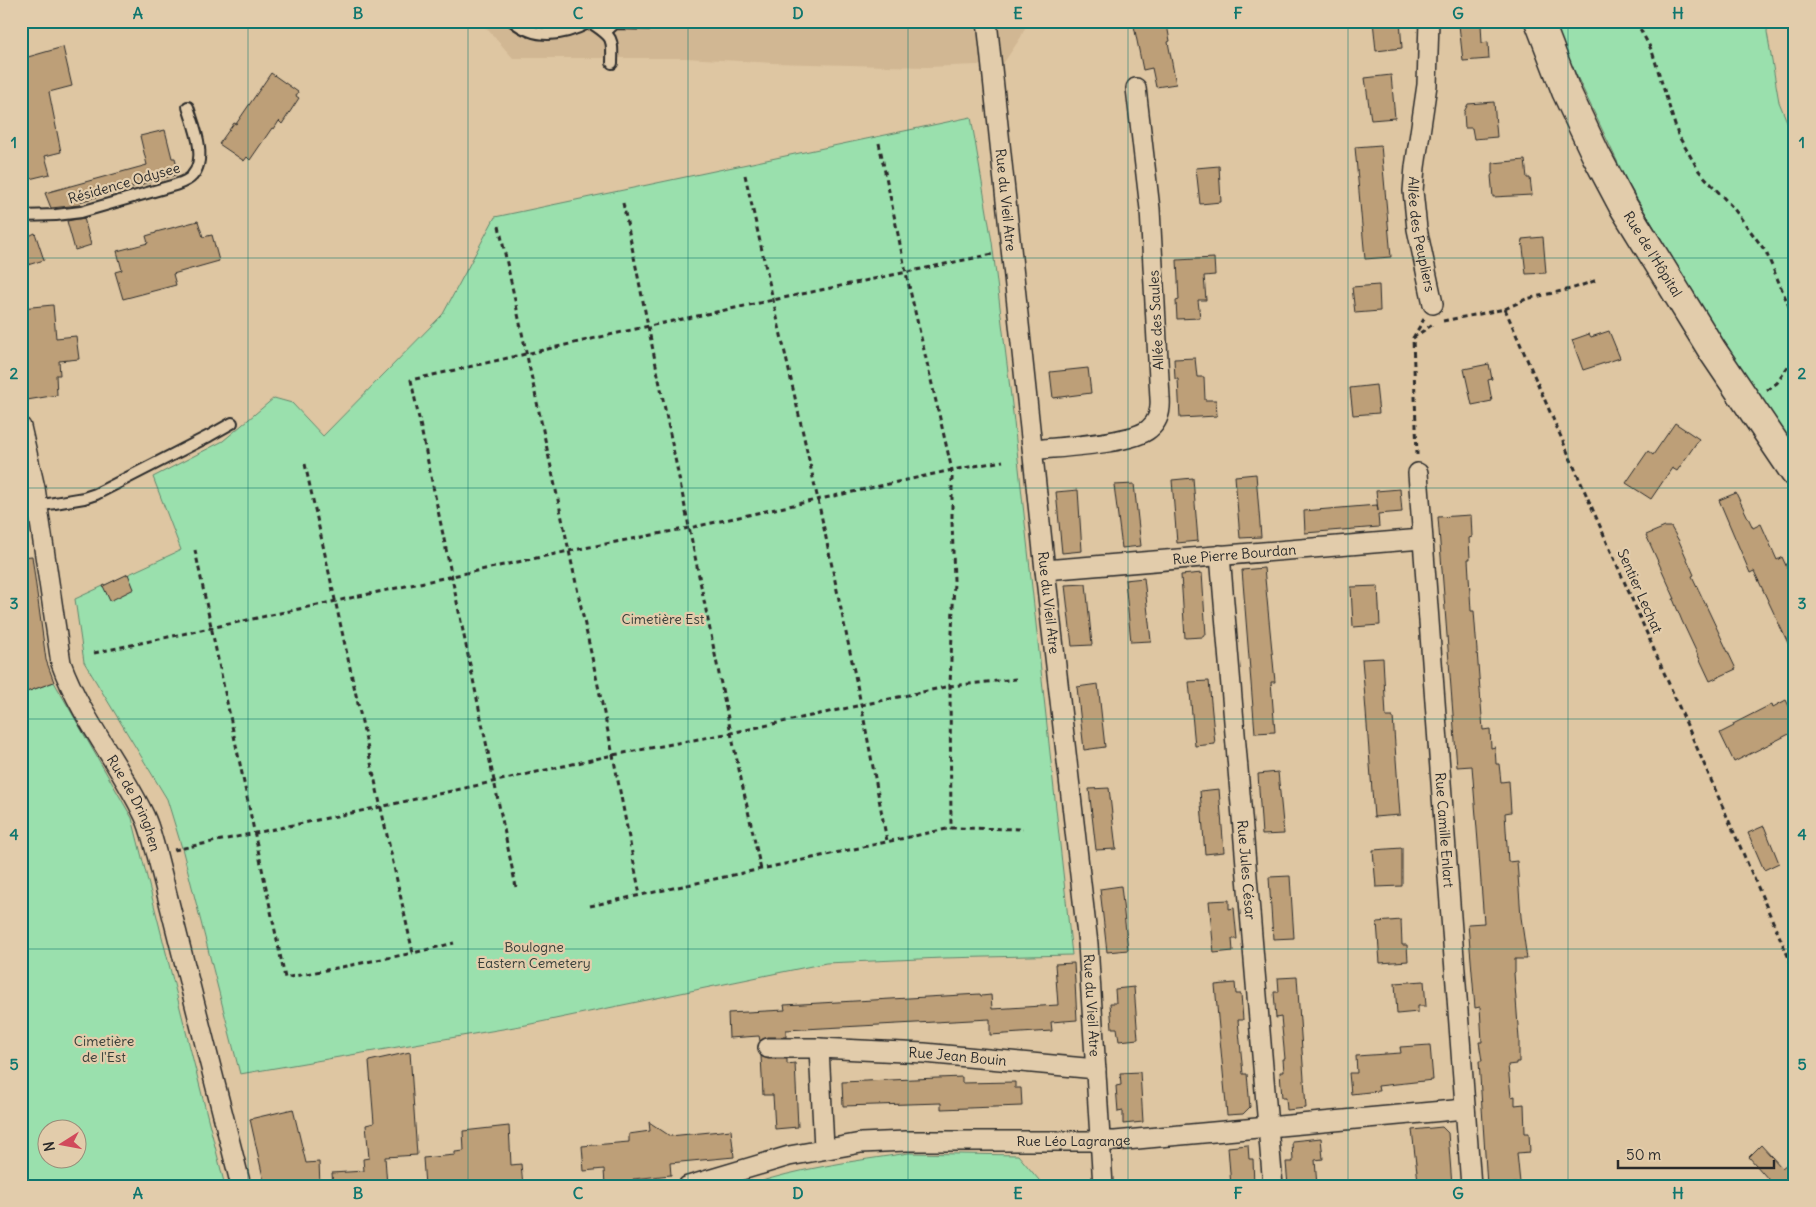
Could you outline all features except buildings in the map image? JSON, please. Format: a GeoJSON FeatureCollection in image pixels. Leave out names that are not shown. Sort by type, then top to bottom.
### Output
{"type":"FeatureCollection","features":[{"type":"Feature","properties":{"kind":"street","name":"Rue du Vieil Atre"},"geometry":{"type":"LineString","coordinates":[[987,21],[1088,944],[1103,1186]]}},
{"type":"Feature","properties":{"kind":"street","name":"Allée des Peupliers"},"geometry":{"type":"LineString","coordinates":[[1429,21],[1427,85],[1413,191],[1417,229],[1433,304]]}},
{"type":"Feature","properties":{"kind":"street","name":"Rue de l'Hôpital"},"geometry":{"type":"LineString","coordinates":[[1539,21],[1566,90],[1612,187],[1691,316],[1795,473]]}},
{"type":"Feature","properties":{"kind":"street","name":"Allée des Saules"},"geometry":{"type":"LineString","coordinates":[[1033,450],[1129,439],[1150,429],[1159,414],[1160,398],[1150,209],[1136,88]]}},
{"type":"Feature","properties":{"kind":"street","name":"Rue de Dringhen"},"geometry":{"type":"LineString","coordinates":[[21,427],[61,664],[70,686],[144,816],[157,855],[241,1186]]}},
{"type":"Feature","properties":{"kind":"street","name":"Rue Camille Enlart"},"geometry":{"type":"LineString","coordinates":[[1418,473],[1471,1186]]}},
{"type":"Feature","properties":{"kind":"street","name":"Rue Pierre Bourdan"},"geometry":{"type":"LineString","coordinates":[[1046,570],[1422,539]]}},
{"type":"Feature","properties":{"kind":"street","name":"Rue Jules César"},"geometry":{"type":"LineString","coordinates":[[1220,555],[1273,1186]]}},
{"type":"Feature","properties":{"kind":"street","name":"Rue Jean Bouin"},"geometry":{"type":"LineString","coordinates":[[768,1048],[819,1048],[924,1053],[1096,1069]]}},
{"type":"Feature","properties":{"kind":"street"},"geometry":{"type":"LineString","coordinates":[[819,1048],[824,1148]]}},
{"type":"Feature","properties":{"kind":"street","name":"Rue Léo Lagrange"},"geometry":{"type":"LineString","coordinates":[[688,1186],[789,1156],[824,1148],[890,1141],[1100,1142],[1465,1109]]}},
{"type":"Feature","properties":{"kind":"lane"},"geometry":{"type":"LineString","coordinates":[[513,21],[526,30],[555,35],[575,30],[590,21],[609,35],[612,45],[612,63]]}},
{"type":"Feature","properties":{"kind":"lane"},"geometry":{"type":"LineString","coordinates":[[605,32],[615,23],[658,24]]}},
{"type":"Feature","properties":{"kind":"lane","name":"Résidence Odysee"},"geometry":{"type":"LineString","coordinates":[[21,216],[81,212],[175,185],[188,179],[196,170],[199,148],[188,107]]}},
{"type":"Feature","properties":{"kind":"lane"},"geometry":{"type":"LineString","coordinates":[[31,494],[84,498],[106,490],[232,423]]}},
{"type":"Feature","properties":{"kind":"path"},"geometry":{"type":"LineString","coordinates":[[1636,21],[1652,51],[1678,135],[1699,171],[1734,209],[1766,252],[1794,318],[1795,327]]}},
{"type":"Feature","properties":{"kind":"path"},"geometry":{"type":"LineString","coordinates":[[880,144],[906,273],[952,470],[954,580],[950,686],[951,828]]}},
{"type":"Feature","properties":{"kind":"path"},"geometry":{"type":"LineString","coordinates":[[745,175],[818,500],[861,704],[887,841]]}},
{"type":"Feature","properties":{"kind":"path"},"geometry":{"type":"LineString","coordinates":[[623,203],[731,733],[761,870]]}},
{"type":"Feature","properties":{"kind":"path"},"geometry":{"type":"LineString","coordinates":[[500,226],[526,355],[613,755],[640,895]]}},
{"type":"Feature","properties":{"kind":"path"},"geometry":{"type":"LineString","coordinates":[[516,886],[411,380],[649,326],[1011,252]]}},
{"type":"Feature","properties":{"kind":"path"},"geometry":{"type":"LineString","coordinates":[[1418,473],[1413,338],[1435,322],[1505,309],[1526,299],[1571,289],[1597,280]]}},
{"type":"Feature","properties":{"kind":"path","name":"Allée des Peupliers"},"geometry":{"type":"LineString","coordinates":[[1413,338],[1433,304]]}},
{"type":"Feature","properties":{"kind":"path","name":"Sentier Lechat"},"geometry":{"type":"LineString","coordinates":[[1505,309],[1795,972]]}},
{"type":"Feature","properties":{"kind":"path"},"geometry":{"type":"LineString","coordinates":[[1747,402],[1777,384],[1795,356]]}},
{"type":"Feature","properties":{"kind":"path"},"geometry":{"type":"LineString","coordinates":[[94,652],[569,551],[689,528],[952,470],[1003,461]]}},
{"type":"Feature","properties":{"kind":"path"},"geometry":{"type":"LineString","coordinates":[[305,464],[413,953]]}},
{"type":"Feature","properties":{"kind":"path"},"geometry":{"type":"LineString","coordinates":[[195,550],[285,978],[454,943]]}},
{"type":"Feature","properties":{"kind":"path"},"geometry":{"type":"LineString","coordinates":[[157,855],[254,832],[380,807],[494,780],[731,733],[861,704],[950,686],[1016,679]]}},
{"type":"Feature","properties":{"kind":"path"},"geometry":{"type":"LineString","coordinates":[[590,906],[951,828],[1023,829]]}},
{"type":"Feature","properties":{"kind":"shaded area"},"geometry":{"type":"Polygon","coordinates":[[[480,21],[1028,21],[1021,37],[1003,64],[926,67],[773,63],[685,58],[513,58],[480,21]]]}},
{"type":"Feature","properties":{"kind":"green space"},"geometry":{"type":"Polygon","coordinates":[[[1553,21],[1768,21],[1767,32],[1779,102],[1795,141],[1795,451],[1735,362],[1627,182],[1557,34],[1553,21]]]}},
{"type":"Feature","properties":{"kind":"green space","name":"Cimetière Est"},"geometry":{"type":"Polygon","coordinates":[[[971,117],[992,242],[1013,413],[1072,955],[826,963],[526,1025],[240,1074],[182,848],[167,799],[84,662],[75,599],[181,550],[153,477],[223,441],[274,398],[292,403],[323,436],[443,314],[495,217],[971,117]]]}},
{"type":"Feature","properties":{"kind":"green space","name":"Cimetière de l'Est"},"geometry":{"type":"Polygon","coordinates":[[[54,682],[132,818],[225,1186],[21,1186],[21,694],[54,682]]]}},
{"type":"Feature","properties":{"kind":"green space"},"geometry":{"type":"Polygon","coordinates":[[[909,1153],[1018,1155],[1044,1186],[746,1186],[786,1174],[847,1162],[909,1153]]]}},
{"type":"Feature","properties":{"kind":"park label","name":"Boulogne Eastern Cemetery"},"geometry":{"type":"Point","coordinates":[534,956]}}]}
